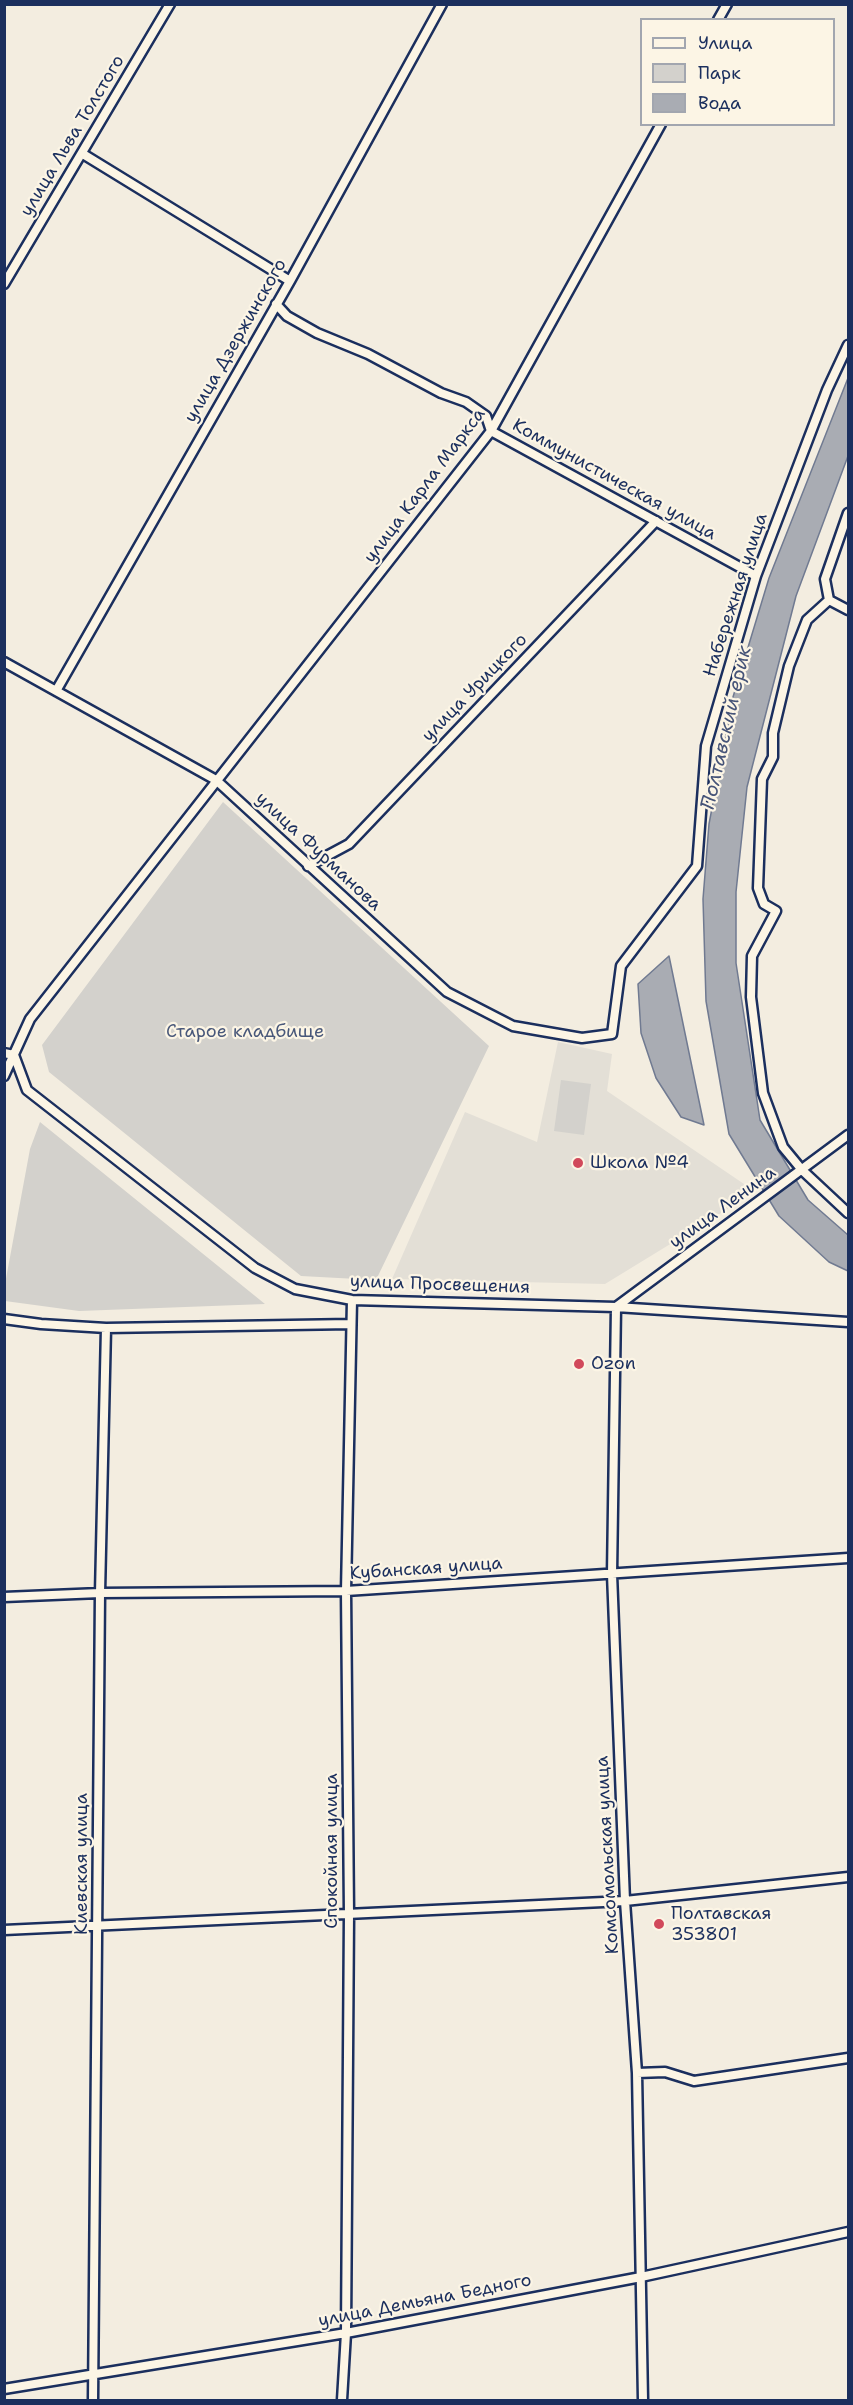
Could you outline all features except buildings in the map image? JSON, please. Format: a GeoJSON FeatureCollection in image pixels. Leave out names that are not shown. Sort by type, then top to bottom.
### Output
{"type":"FeatureCollection","features":[{"type":"Feature","properties":{"kind":"street","name":"улица Льва Толстого"},"geometry":{"type":"LineString","coordinates":[[4,284],[170,4]]}},
{"type":"Feature","properties":{"kind":"street","name":"улица Дзержинского"},"geometry":{"type":"LineString","coordinates":[[56,691],[290,281],[442,4]]}},
{"type":"Feature","properties":{"kind":"street"},"geometry":{"type":"LineString","coordinates":[[719,18],[727,4]]}},
{"type":"Feature","properties":{"kind":"street","name":"улица Карла Маркса"},"geometry":{"type":"LineString","coordinates":[[4,1076],[9,1054],[30,1019],[491,431],[659,126]]}},
{"type":"Feature","properties":{"kind":"street"},"geometry":{"type":"LineString","coordinates":[[82,154],[290,281]]}},
{"type":"Feature","properties":{"kind":"street","name":"Коммунистическая улица"},"geometry":{"type":"LineString","coordinates":[[276,304],[287,316],[317,333],[368,354],[441,393],[466,402],[486,416],[491,431],[756,576]]}},
{"type":"Feature","properties":{"kind":"street","name":"Набережная улица"},"geometry":{"type":"LineString","coordinates":[[612,1034],[621,966],[697,866],[706,746],[756,576],[827,390],[849,345]]}},
{"type":"Feature","properties":{"kind":"street"},"geometry":{"type":"LineString","coordinates":[[829,600],[825,579],[849,513]]}},
{"type":"Feature","properties":{"kind":"street","name":"улица Урицкого"},"geometry":{"type":"LineString","coordinates":[[308,866],[349,844],[656,521]]}},
{"type":"Feature","properties":{"kind":"street"},"geometry":{"type":"LineString","coordinates":[[829,600],[849,610]]}},
{"type":"Feature","properties":{"kind":"street"},"geometry":{"type":"LineString","coordinates":[[829,600],[807,620],[789,666],[773,733],[773,757],[762,779],[758,888],[764,904],[776,911],[752,956],[751,997],[764,1093],[783,1147],[802,1170],[849,1213]]}},
{"type":"Feature","properties":{"kind":"street","name":"улица Фурманова"},"geometry":{"type":"LineString","coordinates":[[4,662],[216,780],[447,993],[513,1026],[582,1038],[612,1034]]}},
{"type":"Feature","properties":{"kind":"street"},"geometry":{"type":"LineString","coordinates":[[4,1060],[9,1054]]}},
{"type":"Feature","properties":{"kind":"street","name":"улица Просвещения"},"geometry":{"type":"LineString","coordinates":[[9,1054],[27,1090],[255,1268],[295,1289],[352,1300],[616,1307],[849,1322]]}},
{"type":"Feature","properties":{"kind":"street","name":"улица Ленина"},"geometry":{"type":"LineString","coordinates":[[616,1307],[849,1135]]}},
{"type":"Feature","properties":{"kind":"street","name":"Спокойная улица"},"geometry":{"type":"LineString","coordinates":[[342,2400],[346,2334],[349,1914],[346,1591],[352,1300]]}},
{"type":"Feature","properties":{"kind":"street","name":"Комсомольская улица"},"geometry":{"type":"LineString","coordinates":[[616,1307],[612,1574],[625,1902],[637,2073],[643,2400]]}},
{"type":"Feature","properties":{"kind":"street"},"geometry":{"type":"LineString","coordinates":[[4,1319],[106,1328],[351,1324]]}},
{"type":"Feature","properties":{"kind":"street","name":"Киевская улица"},"geometry":{"type":"LineString","coordinates":[[93,2400],[99,1925],[100,1593],[106,1328]]}},
{"type":"Feature","properties":{"kind":"street","name":"Кубанская улица"},"geometry":{"type":"LineString","coordinates":[[4,1598],[100,1593],[346,1591],[849,1558]]}},
{"type":"Feature","properties":{"kind":"street"},"geometry":{"type":"LineString","coordinates":[[4,1930],[625,1902],[849,1878]]}},
{"type":"Feature","properties":{"kind":"street"},"geometry":{"type":"LineString","coordinates":[[637,2073],[665,2073],[694,2081],[849,2058]]}},
{"type":"Feature","properties":{"kind":"street","name":"улица Демьяна Бедного"},"geometry":{"type":"LineString","coordinates":[[4,2389],[346,2334],[641,2277],[849,2232]]}},
{"type":"Feature","properties":{"kind":"shaded area","name":"Школа №4"},"geometry":{"type":"Polygon","coordinates":[[[558,1042],[612,1054],[607,1091],[744,1184],[734,1205],[605,1284],[392,1279],[465,1112],[537,1142],[558,1042]]]}},
{"type":"Feature","properties":{"kind":"green space","name":"Старое кладбище"},"geometry":{"type":"Polygon","coordinates":[[[223,802],[489,1046],[376,1280],[301,1276],[49,1072],[42,1045],[223,802]]]}},
{"type":"Feature","properties":{"kind":"green space"},"geometry":{"type":"Polygon","coordinates":[[[561,1080],[591,1084],[584,1135],[554,1131],[561,1080]]]}},
{"type":"Feature","properties":{"kind":"green space"},"geometry":{"type":"Polygon","coordinates":[[[40,1122],[265,1304],[79,1311],[5,1301],[5,1284],[30,1149],[40,1122]]]}},
{"type":"Feature","properties":{"kind":"water"},"geometry":{"type":"Polygon","coordinates":[[[848,378],[848,456],[796,596],[747,787],[736,892],[736,963],[760,1120],[808,1200],[848,1235],[848,1271],[829,1262],[779,1216],[729,1134],[706,1001],[703,899],[709,824],[733,697],[769,578],[848,378]]]}},
{"type":"Feature","properties":{"kind":"water"},"geometry":{"type":"Polygon","coordinates":[[[669,956],[704,1125],[681,1117],[656,1078],[641,1033],[638,984],[669,956]]]}},
{"type":"Feature","properties":{"kind":"place","name":"Школа №4"},"geometry":{"type":"Point","coordinates":[578,1163]}},
{"type":"Feature","properties":{"kind":"place","name":"Ozon"},"geometry":{"type":"Point","coordinates":[579,1364]}},
{"type":"Feature","properties":{"kind":"place","name":"Полтавская 353801"},"geometry":{"type":"Point","coordinates":[659,1924]}},
{"type":"Feature","properties":{"kind":"water label","name":"Полтавский ерик"},"geometry":{"type":"Point","coordinates":[727,728]}}]}
